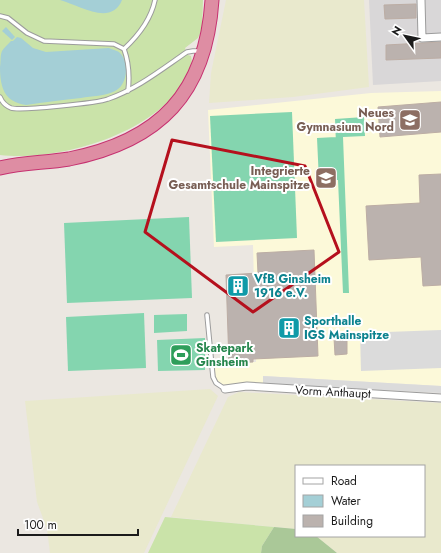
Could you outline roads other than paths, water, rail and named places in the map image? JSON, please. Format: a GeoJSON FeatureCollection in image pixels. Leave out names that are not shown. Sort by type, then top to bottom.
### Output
{"type":"FeatureCollection","features":[{"type":"Feature","properties":{"kind":"highway"},"geometry":{"type":"LineString","coordinates":[[3,166],[69,159],[90,154],[127,141],[156,123],[177,102],[190,84],[204,52],[211,17],[212,0]]}},
{"type":"Feature","properties":{"kind":"street"},"geometry":{"type":"LineString","coordinates":[[421,0],[422,38],[441,37]]}},
{"type":"Feature","properties":{"kind":"street","name":"Vorm Anthaupt"},"geometry":{"type":"LineString","coordinates":[[225,389],[247,386],[441,398]]}},
{"type":"Feature","properties":{"kind":"lane"},"geometry":{"type":"LineString","coordinates":[[124,49],[144,25],[153,10],[155,0]]}},
{"type":"Feature","properties":{"kind":"lane"},"geometry":{"type":"LineString","coordinates":[[0,16],[8,18],[27,33],[44,40],[114,44],[124,49],[129,66],[130,79],[128,90]]}},
{"type":"Feature","properties":{"kind":"lane"},"geometry":{"type":"LineString","coordinates":[[0,97],[2,102],[11,108],[26,109],[107,100],[128,90],[153,75],[187,52],[196,50],[204,52]]}},
{"type":"Feature","properties":{"kind":"lane"},"geometry":{"type":"LineString","coordinates":[[207,315],[213,377],[216,383],[225,389]]}},
{"type":"Feature","properties":{"kind":"water"},"geometry":{"type":"Polygon","coordinates":[[[60,0],[122,0],[117,8],[110,12],[103,13],[94,12],[60,0]]]}},
{"type":"Feature","properties":{"kind":"water"},"geometry":{"type":"Polygon","coordinates":[[[6,27],[15,37],[12,40],[2,31],[6,27]]]}},
{"type":"Feature","properties":{"kind":"water"},"geometry":{"type":"Polygon","coordinates":[[[17,37],[21,38],[33,48],[46,52],[109,48],[120,53],[123,57],[126,74],[119,88],[107,94],[26,105],[13,101],[8,97],[2,87],[0,67],[2,51],[17,37]]]}},
{"type":"Feature","properties":{"kind":"place","name":"Neues Gymnasium Nord"},"geometry":{"type":"Point","coordinates":[410,120]}},
{"type":"Feature","properties":{"kind":"place","name":"Integrierte Gesamtschule Mainspitze"},"geometry":{"type":"Point","coordinates":[326,178]}},
{"type":"Feature","properties":{"kind":"place","name":"VfB Ginsheim 1916 e.V."},"geometry":{"type":"Point","coordinates":[238,286]}},
{"type":"Feature","properties":{"kind":"place","name":"Sporthalle IGS Mainspitze"},"geometry":{"type":"Point","coordinates":[289,328]}},
{"type":"Feature","properties":{"kind":"place","name":"Skatepark Ginsheim"},"geometry":{"type":"Point","coordinates":[181,355]}}]}
